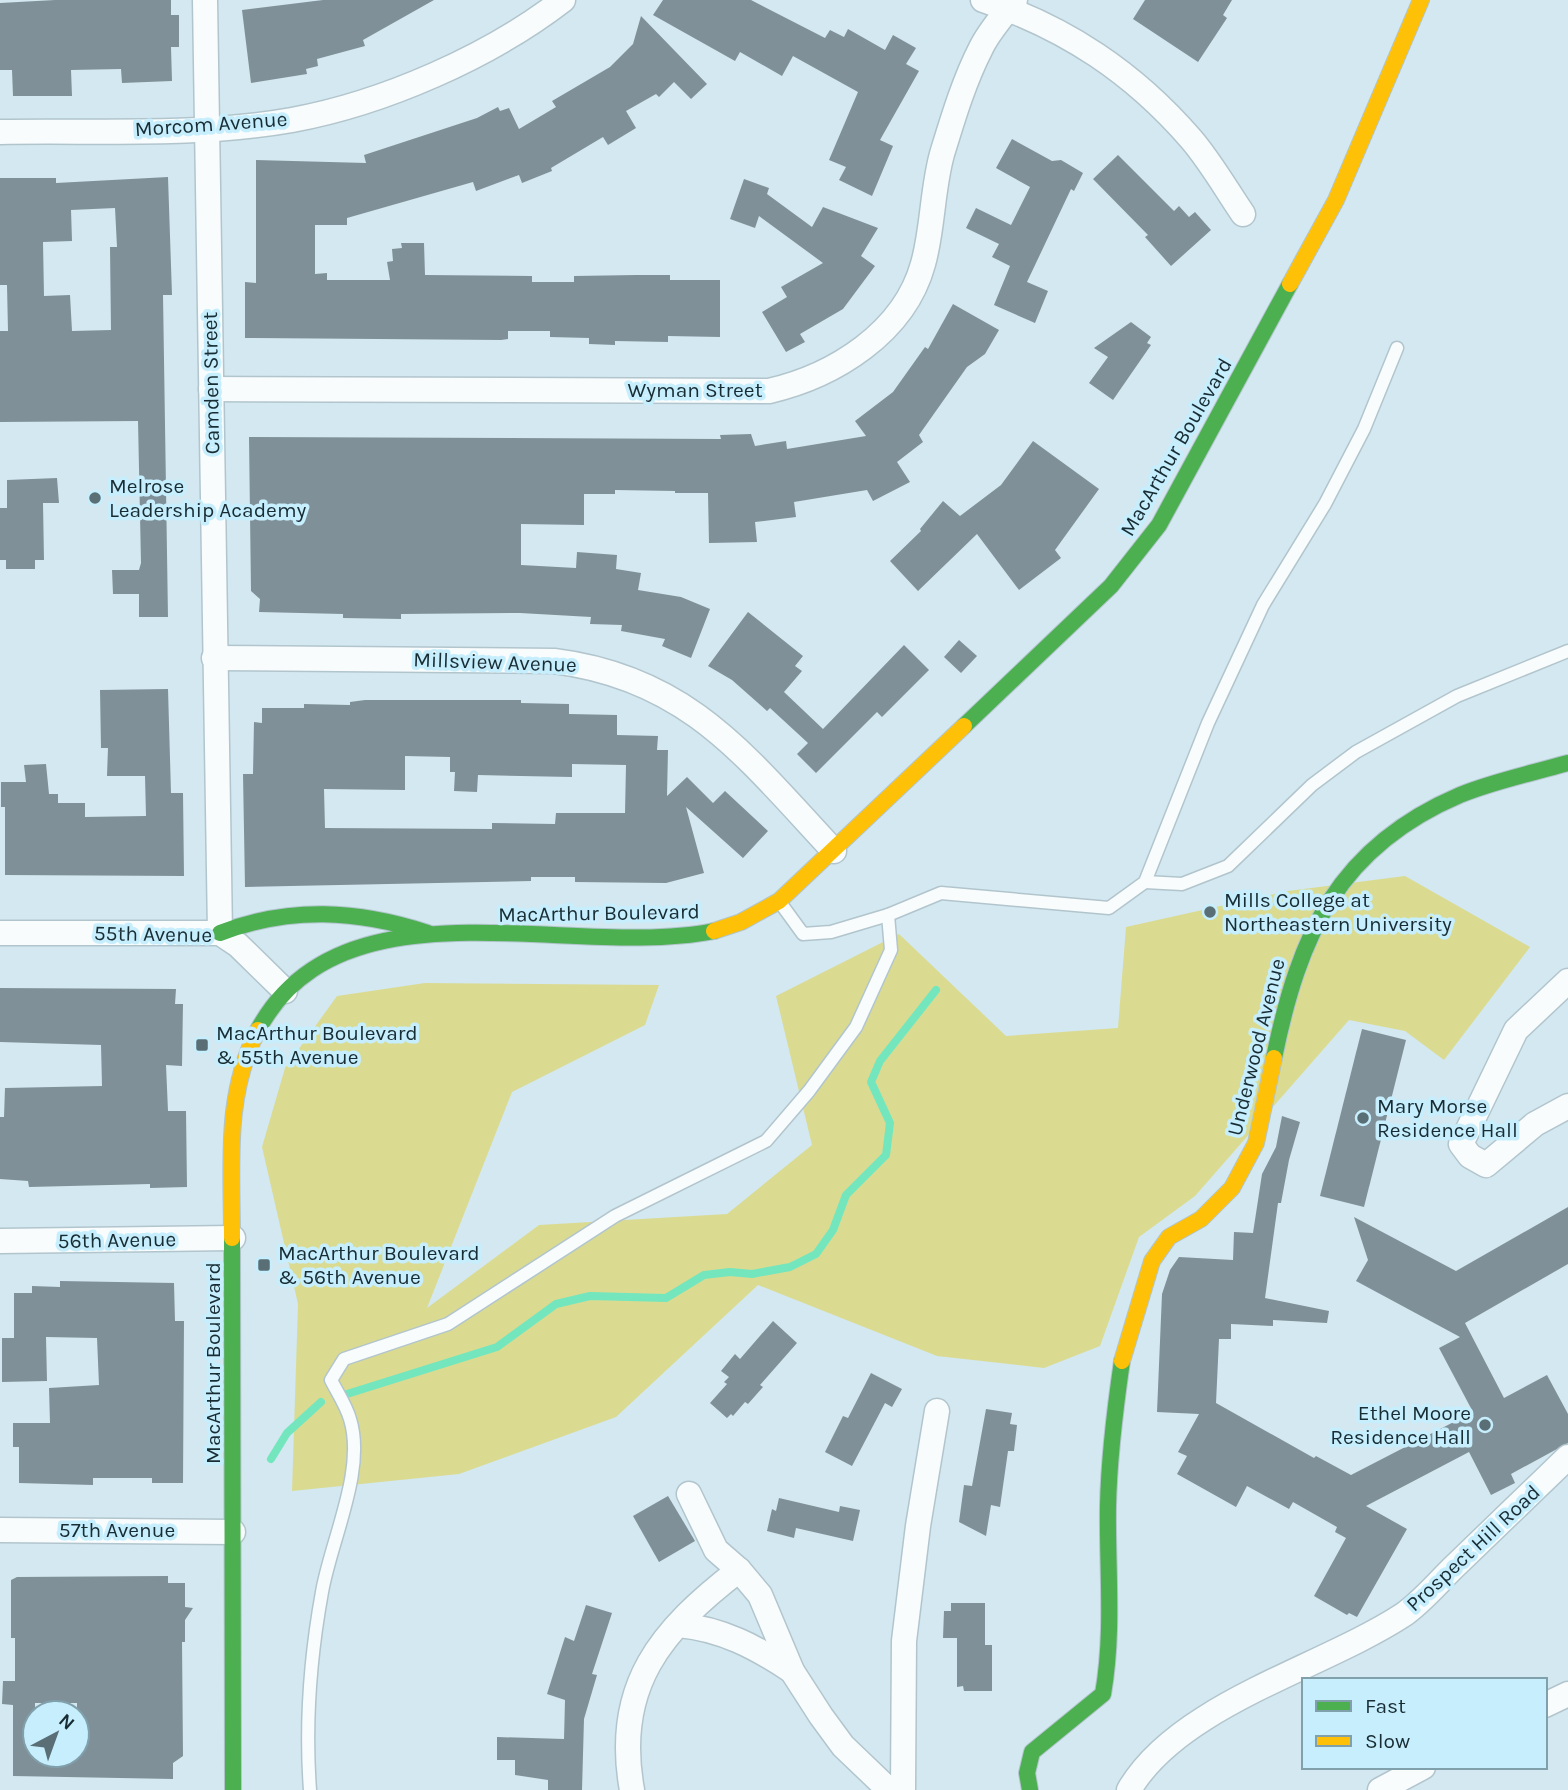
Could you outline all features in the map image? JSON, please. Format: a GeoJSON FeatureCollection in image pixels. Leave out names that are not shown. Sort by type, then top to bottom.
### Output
{"type":"FeatureCollection","features":[{"type":"Feature","properties":{"kind":"main road","name":"MacArthur Boulevard"},"geometry":{"type":"LineString","coordinates":[[233,1790],[232,1137],[236,1087],[261,1023],[285,991],[314,968],[345,951],[434,936],[631,937],[707,933],[754,917],[779,901],[1111,586],[1159,525],[1336,200],[1421,0]]}},
{"type":"Feature","properties":{"kind":"main road","name":"Underwood Avenue"},"geometry":{"type":"LineString","coordinates":[[1030,1790],[1027,1773],[1032,1752],[1103,1694],[1110,1654],[1108,1505],[1112,1432],[1124,1345],[1152,1261],[1169,1237],[1201,1219],[1232,1188],[1256,1143],[1289,989],[1303,947],[1331,898],[1362,859],[1384,838],[1460,795],[1568,763]]}},
{"type":"Feature","properties":{"kind":"main road"},"geometry":{"type":"LineString","coordinates":[[220,933],[264,917],[361,914],[398,922],[434,936]]}},
{"type":"Feature","properties":{"kind":"street","name":"Camden Street"},"geometry":{"type":"LineString","coordinates":[[205,0],[220,933]]}},
{"type":"Feature","properties":{"kind":"street","name":"Morcom Avenue"},"geometry":{"type":"LineString","coordinates":[[0,132],[206,129],[293,120],[371,100],[469,58],[536,21],[563,0]]}},
{"type":"Feature","properties":{"kind":"street"},"geometry":{"type":"LineString","coordinates":[[983,0],[1012,4],[1064,32],[1130,78],[1192,139],[1243,214]]}},
{"type":"Feature","properties":{"kind":"street","name":"Wyman Street"},"geometry":{"type":"LineString","coordinates":[[211,389],[769,391],[801,383],[828,372],[879,335],[907,300],[923,265],[942,156],[966,84],[981,46],[1012,4]]}},
{"type":"Feature","properties":{"kind":"street","name":"Millsview Avenue"},"geometry":{"type":"LineString","coordinates":[[214,658],[554,661],[592,665],[635,679],[679,701],[708,722],[834,851]]}},
{"type":"Feature","properties":{"kind":"street","name":"55th Avenue"},"geometry":{"type":"LineString","coordinates":[[0,933],[220,933],[238,945],[285,991]]}},
{"type":"Feature","properties":{"kind":"street"},"geometry":{"type":"LineString","coordinates":[[1568,981],[1516,1030],[1461,1144],[1470,1156],[1486,1166],[1535,1124],[1568,1106]]}},
{"type":"Feature","properties":{"kind":"street","name":"56th Avenue"},"geometry":{"type":"LineString","coordinates":[[0,1241],[233,1238]]}},
{"type":"Feature","properties":{"kind":"street"},"geometry":{"type":"LineString","coordinates":[[888,1789],[918,1526],[937,1411]]}},
{"type":"Feature","properties":{"kind":"street","name":"Prospect Hill Road"},"geometry":{"type":"LineString","coordinates":[[1129,1790],[1149,1759],[1180,1735],[1259,1688],[1405,1613],[1568,1457]]}},
{"type":"Feature","properties":{"kind":"street"},"geometry":{"type":"LineString","coordinates":[[690,1494],[716,1550],[739,1570],[760,1595],[792,1671],[843,1746],[888,1789]]}},
{"type":"Feature","properties":{"kind":"street","name":"57th Avenue"},"geometry":{"type":"LineString","coordinates":[[0,1530],[233,1532]]}},
{"type":"Feature","properties":{"kind":"street"},"geometry":{"type":"LineString","coordinates":[[632,1790],[626,1748],[628,1716],[636,1689],[658,1646],[710,1592],[739,1570]]}},
{"type":"Feature","properties":{"kind":"street"},"geometry":{"type":"LineString","coordinates":[[679,1625],[706,1628],[735,1638],[764,1652],[792,1671]]}},
{"type":"Feature","properties":{"kind":"street"},"geometry":{"type":"LineString","coordinates":[[1547,1704],[1568,1694]]}},
{"type":"Feature","properties":{"kind":"street"},"geometry":{"type":"LineString","coordinates":[[1380,1790],[1419,1769]]}},
{"type":"Feature","properties":{"kind":"lane"},"geometry":{"type":"LineString","coordinates":[[779,901],[803,934],[831,932],[888,915],[941,893],[1109,908],[1145,882],[1208,723],[1263,605],[1325,504],[1364,429],[1398,348]]}},
{"type":"Feature","properties":{"kind":"lane"},"geometry":{"type":"LineString","coordinates":[[1145,882],[1182,884],[1228,866],[1312,785],[1356,752],[1457,696],[1568,651]]}},
{"type":"Feature","properties":{"kind":"lane"},"geometry":{"type":"LineString","coordinates":[[310,1790],[308,1699],[317,1621],[332,1546],[345,1504],[353,1456],[351,1419],[331,1380],[344,1359],[448,1324],[615,1216],[765,1140],[809,1091],[856,1027],[891,950],[888,915]]}},
{"type":"Feature","properties":{"kind":"green space"},"geometry":{"type":"Polygon","coordinates":[[[1405,876],[1530,947],[1444,1060],[1405,1031],[1349,1020],[1195,1196],[1139,1237],[1100,1346],[1044,1368],[937,1356],[758,1285],[616,1417],[459,1474],[292,1491],[298,1304],[262,1147],[285,1068],[337,996],[425,983],[659,985],[645,1025],[512,1092],[427,1308],[539,1225],[727,1214],[812,1145],[776,996],[899,934],[1006,1036],[1118,1028],[1126,927],[1288,891],[1405,876]]]}},
{"type":"Feature","properties":{"kind":"building"},"geometry":{"type":"Polygon","coordinates":[[[171,0],[171,15],[179,15],[179,47],[171,47],[172,81],[122,83],[121,69],[71,70],[72,96],[13,96],[12,70],[0,70],[0,3],[171,0]]]}},
{"type":"Feature","properties":{"kind":"building"},"geometry":{"type":"Polygon","coordinates":[[[323,0],[434,0],[363,40],[365,46],[317,59],[318,66],[306,69],[307,74],[251,83],[242,10],[323,0]]]}},
{"type":"Feature","properties":{"kind":"building"},"geometry":{"type":"Polygon","coordinates":[[[663,0],[751,0],[825,38],[830,30],[844,37],[848,29],[885,50],[893,35],[916,48],[906,64],[919,71],[880,140],[893,146],[872,196],[839,180],[846,167],[829,160],[858,92],[793,56],[782,76],[740,52],[735,61],[653,15],[663,0]]]}},
{"type":"Feature","properties":{"kind":"building"},"geometry":{"type":"Polygon","coordinates":[[[1145,0],[1232,0],[1223,15],[1227,18],[1198,62],[1133,19],[1145,0]]]}},
{"type":"Feature","properties":{"kind":"building"},"geometry":{"type":"Polygon","coordinates":[[[641,16],[707,84],[691,99],[674,82],[659,97],[656,94],[626,111],[636,128],[608,145],[603,137],[551,168],[552,171],[522,183],[519,175],[476,191],[473,182],[347,218],[347,225],[315,225],[315,274],[327,273],[327,280],[390,280],[387,262],[393,261],[392,249],[402,248],[401,243],[424,243],[425,275],[532,276],[532,282],[574,282],[574,276],[637,275],[670,275],[670,280],[720,280],[720,337],[668,336],[668,342],[615,341],[615,345],[589,344],[589,338],[550,337],[550,331],[508,331],[508,339],[501,340],[245,338],[245,282],[256,283],[256,160],[366,163],[364,155],[477,118],[498,107],[500,111],[509,108],[519,129],[556,107],[552,101],[610,67],[633,44],[641,16]]]}},
{"type":"Feature","properties":{"kind":"building"},"geometry":{"type":"Polygon","coordinates":[[[1012,139],[1052,161],[1061,160],[1083,173],[1074,191],[1071,189],[1027,282],[1048,291],[1035,323],[994,305],[1010,266],[992,257],[999,244],[966,228],[976,208],[1011,225],[1030,187],[996,168],[1012,139]]]}},
{"type":"Feature","properties":{"kind":"building"},"geometry":{"type":"Polygon","coordinates":[[[1118,155],[1174,211],[1179,206],[1189,217],[1195,212],[1211,230],[1171,266],[1145,237],[1148,235],[1093,179],[1118,155]]]}},
{"type":"Feature","properties":{"kind":"building"},"geometry":{"type":"Polygon","coordinates":[[[168,177],[172,295],[163,295],[168,617],[139,617],[139,594],[113,594],[112,570],[139,570],[141,563],[138,421],[0,422],[0,331],[8,331],[7,285],[0,285],[0,178],[56,178],[56,183],[168,177]],[[115,208],[71,210],[72,241],[43,242],[44,296],[70,295],[72,331],[111,330],[110,247],[117,247],[115,208]]]}},
{"type":"Feature","properties":{"kind":"building"},"geometry":{"type":"Polygon","coordinates":[[[744,179],[769,188],[767,194],[812,227],[823,207],[878,228],[861,256],[875,266],[843,309],[800,334],[805,342],[786,352],[762,312],[787,297],[781,287],[823,263],[759,216],[755,228],[730,219],[744,179]]]}},
{"type":"Feature","properties":{"kind":"building"},"geometry":{"type":"Polygon","coordinates":[[[953,304],[999,330],[985,354],[967,367],[919,435],[923,442],[897,462],[910,482],[873,501],[867,490],[794,502],[796,517],[755,522],[757,542],[709,543],[708,493],[615,490],[615,494],[584,494],[584,525],[521,524],[521,565],[576,568],[577,552],[617,555],[616,569],[641,573],[638,590],[681,597],[710,609],[691,658],[662,646],[665,639],[621,631],[622,625],[590,624],[591,617],[520,613],[401,614],[401,619],[343,618],[343,614],[259,612],[260,599],[251,591],[249,437],[721,439],[720,435],[751,434],[755,446],[786,441],[787,449],[866,436],[855,421],[893,392],[925,347],[928,349],[953,304]]]}},
{"type":"Feature","properties":{"kind":"building"},"geometry":{"type":"Polygon","coordinates":[[[1131,322],[1151,337],[1147,343],[1151,345],[1113,400],[1089,383],[1108,357],[1094,348],[1131,322]]]}},
{"type":"Feature","properties":{"kind":"building"},"geometry":{"type":"Polygon","coordinates":[[[1033,441],[1099,489],[1055,550],[1061,558],[1019,590],[977,534],[918,591],[890,561],[921,531],[943,501],[960,516],[1001,485],[1033,441]]]}},
{"type":"Feature","properties":{"kind":"building"},"geometry":{"type":"Polygon","coordinates":[[[57,478],[59,503],[43,503],[44,560],[35,560],[35,569],[6,569],[6,560],[0,560],[0,508],[7,508],[7,480],[57,478]]]}},
{"type":"Feature","properties":{"kind":"building"},"geometry":{"type":"Polygon","coordinates":[[[748,612],[803,656],[795,666],[802,671],[784,692],[823,729],[904,645],[929,670],[882,717],[877,712],[816,773],[797,754],[808,743],[770,708],[767,711],[732,680],[708,666],[748,612]]]}},
{"type":"Feature","properties":{"kind":"building"},"geometry":{"type":"Polygon","coordinates":[[[959,640],[977,656],[961,673],[944,657],[959,640]]]}},
{"type":"Feature","properties":{"kind":"building"},"geometry":{"type":"Polygon","coordinates":[[[168,689],[171,793],[183,793],[184,876],[5,875],[5,807],[1,807],[1,782],[26,782],[24,765],[46,764],[49,794],[58,794],[58,803],[85,803],[85,817],[146,816],[145,776],[107,776],[108,748],[101,748],[100,690],[168,689]]]}},
{"type":"Feature","properties":{"kind":"building"},"geometry":{"type":"Polygon","coordinates":[[[521,700],[521,703],[569,704],[569,714],[617,715],[617,735],[658,736],[657,750],[668,750],[667,796],[687,777],[713,803],[725,791],[768,831],[743,858],[686,807],[704,873],[666,883],[575,882],[575,877],[531,877],[531,881],[245,887],[243,774],[253,774],[254,722],[262,723],[262,708],[304,708],[304,704],[350,705],[350,702],[521,700]],[[405,756],[405,790],[324,789],[325,828],[492,829],[492,823],[555,824],[556,813],[625,813],[626,765],[572,764],[572,777],[478,775],[477,792],[454,791],[455,772],[450,772],[450,757],[405,756]]]}},
{"type":"Feature","properties":{"kind":"building"},"geometry":{"type":"Polygon","coordinates":[[[0,988],[176,989],[175,1004],[183,1004],[182,1066],[166,1065],[168,1111],[186,1111],[187,1187],[150,1188],[150,1184],[29,1187],[28,1181],[0,1179],[0,1117],[4,1117],[5,1088],[102,1086],[101,1045],[0,1042],[0,988]]]}},
{"type":"Feature","properties":{"kind":"building"},"geometry":{"type":"Polygon","coordinates":[[[1362,1029],[1406,1040],[1364,1207],[1320,1196],[1362,1029]]]}},
{"type":"Feature","properties":{"kind":"building","name":"Ethel Moore Residence Hall"},"geometry":{"type":"Polygon","coordinates":[[[1282,1116],[1300,1122],[1281,1203],[1278,1203],[1265,1298],[1329,1311],[1327,1323],[1273,1320],[1273,1326],[1231,1324],[1231,1339],[1219,1339],[1216,1403],[1314,1458],[1316,1456],[1351,1475],[1473,1412],[1439,1348],[1460,1337],[1356,1281],[1368,1260],[1354,1217],[1456,1271],[1568,1207],[1568,1264],[1465,1323],[1504,1398],[1547,1375],[1568,1414],[1568,1443],[1511,1474],[1515,1483],[1491,1495],[1469,1452],[1366,1506],[1407,1529],[1357,1617],[1349,1613],[1347,1615],[1314,1596],[1346,1538],[1335,1532],[1337,1527],[1293,1502],[1289,1509],[1247,1486],[1236,1507],[1177,1474],[1187,1456],[1178,1452],[1199,1414],[1157,1412],[1162,1294],[1170,1270],[1179,1257],[1233,1260],[1234,1232],[1253,1233],[1262,1174],[1276,1147],[1282,1116]]]}},
{"type":"Feature","properties":{"kind":"building"},"geometry":{"type":"Polygon","coordinates":[[[60,1281],[174,1283],[175,1321],[184,1321],[183,1483],[152,1483],[152,1478],[93,1478],[93,1485],[19,1483],[19,1447],[13,1447],[13,1423],[50,1423],[49,1388],[99,1385],[97,1338],[46,1337],[47,1381],[2,1382],[2,1338],[14,1338],[14,1293],[32,1293],[32,1286],[60,1287],[60,1281]]]}},
{"type":"Feature","properties":{"kind":"building"},"geometry":{"type":"Polygon","coordinates":[[[773,1321],[797,1343],[760,1385],[763,1387],[748,1404],[745,1402],[733,1416],[731,1414],[727,1418],[710,1403],[727,1384],[724,1382],[729,1377],[721,1371],[735,1354],[740,1359],[773,1321]]]}},
{"type":"Feature","properties":{"kind":"building"},"geometry":{"type":"Polygon","coordinates":[[[871,1373],[902,1389],[892,1407],[885,1403],[852,1466],[825,1452],[843,1416],[848,1418],[871,1373]]]}},
{"type":"Feature","properties":{"kind":"building"},"geometry":{"type":"Polygon","coordinates":[[[986,1409],[1012,1413],[1010,1424],[1017,1425],[1014,1451],[1008,1451],[1000,1507],[991,1505],[986,1536],[959,1522],[964,1485],[972,1486],[986,1409]]]}},
{"type":"Feature","properties":{"kind":"building"},"geometry":{"type":"Polygon","coordinates":[[[668,1496],[695,1541],[659,1562],[633,1516],[668,1496]]]}},
{"type":"Feature","properties":{"kind":"building"},"geometry":{"type":"Polygon","coordinates":[[[779,1498],[839,1512],[840,1506],[860,1510],[853,1541],[796,1528],[794,1538],[767,1531],[772,1509],[776,1511],[779,1498]]]}},
{"type":"Feature","properties":{"kind":"building"},"geometry":{"type":"Polygon","coordinates":[[[168,1576],[168,1583],[185,1583],[185,1607],[193,1608],[185,1620],[185,1642],[182,1642],[183,1756],[173,1763],[173,1779],[13,1776],[13,1705],[2,1704],[3,1681],[15,1681],[15,1638],[11,1638],[11,1580],[17,1577],[168,1576]]]}},
{"type":"Feature","properties":{"kind":"building"},"geometry":{"type":"Polygon","coordinates":[[[951,1603],[985,1603],[985,1645],[992,1645],[992,1691],[964,1691],[963,1686],[957,1687],[957,1638],[943,1638],[944,1611],[951,1611],[951,1603]]]}},
{"type":"Feature","properties":{"kind":"building"},"geometry":{"type":"Polygon","coordinates":[[[586,1605],[612,1613],[592,1674],[597,1675],[584,1719],[582,1790],[548,1790],[548,1780],[515,1775],[515,1760],[497,1760],[497,1737],[564,1739],[565,1700],[547,1694],[565,1637],[574,1641],[586,1605]]]}},
{"type":"Feature","properties":{"kind":"waterway"},"geometry":{"type":"LineString","coordinates":[[347,1394],[497,1347],[556,1304],[590,1296],[666,1298],[704,1275],[730,1272],[752,1274],[790,1267],[816,1254],[833,1230],[846,1195],[886,1155],[890,1123],[871,1082],[880,1061],[936,990]]}},
{"type":"Feature","properties":{"kind":"waterway"},"geometry":{"type":"LineString","coordinates":[[271,1459],[287,1433],[321,1402]]}},
{"type":"Feature","properties":{"kind":"traffic: fast"},"geometry":{"type":"LineString","coordinates":[[964,726],[1111,586],[1159,525],[1290,284]]}},
{"type":"Feature","properties":{"kind":"traffic: fast"},"geometry":{"type":"LineString","coordinates":[[1274,1058],[1296,972],[1312,934],[1331,900],[1354,869],[1383,841],[1418,816],[1460,795],[1568,763]]}},
{"type":"Feature","properties":{"kind":"traffic: fast"},"geometry":{"type":"LineString","coordinates":[[220,933],[272,918],[324,914],[376,919],[428,933]]}},
{"type":"Feature","properties":{"kind":"traffic: fast"},"geometry":{"type":"LineString","coordinates":[[258,1030],[296,982],[344,953],[402,938],[464,933],[657,937],[714,931]]}},
{"type":"Feature","properties":{"kind":"traffic: fast"},"geometry":{"type":"LineString","coordinates":[[232,1238],[233,1790]]}},
{"type":"Feature","properties":{"kind":"traffic: fast"},"geometry":{"type":"LineString","coordinates":[[1030,1790],[1027,1773],[1032,1752],[1103,1694],[1109,1623],[1110,1469],[1122,1361]]}},
{"type":"Feature","properties":{"kind":"traffic: slow"},"geometry":{"type":"LineString","coordinates":[[1290,284],[1336,200],[1421,0]]}},
{"type":"Feature","properties":{"kind":"traffic: slow"},"geometry":{"type":"LineString","coordinates":[[714,931],[741,922],[779,901],[964,726]]}},
{"type":"Feature","properties":{"kind":"traffic: slow"},"geometry":{"type":"LineString","coordinates":[[232,1238],[231,1158],[235,1106],[247,1055],[258,1030]]}},
{"type":"Feature","properties":{"kind":"traffic: slow"},"geometry":{"type":"LineString","coordinates":[[1122,1361],[1152,1261],[1169,1237],[1201,1219],[1232,1188],[1256,1143],[1274,1058]]}},
{"type":"Feature","properties":{"kind":"place","name":"Melrose Leadership Academy"},"geometry":{"type":"Point","coordinates":[95,498]}},
{"type":"Feature","properties":{"kind":"place","name":"Mills College at Northeastern University"},"geometry":{"type":"Point","coordinates":[1210,912]}},
{"type":"Feature","properties":{"kind":"place","name":"MacArthur Boulevard & 55th Avenue"},"geometry":{"type":"Point","coordinates":[202,1045]}},
{"type":"Feature","properties":{"kind":"place","name":"Mary Morse Residence Hall"},"geometry":{"type":"Point","coordinates":[1363,1118]}},
{"type":"Feature","properties":{"kind":"place","name":"MacArthur Boulevard & 56th Avenue"},"geometry":{"type":"Point","coordinates":[264,1265]}},
{"type":"Feature","properties":{"kind":"place","name":"Ethel Moore Residence Hall"},"geometry":{"type":"Point","coordinates":[1485,1425]}}]}
